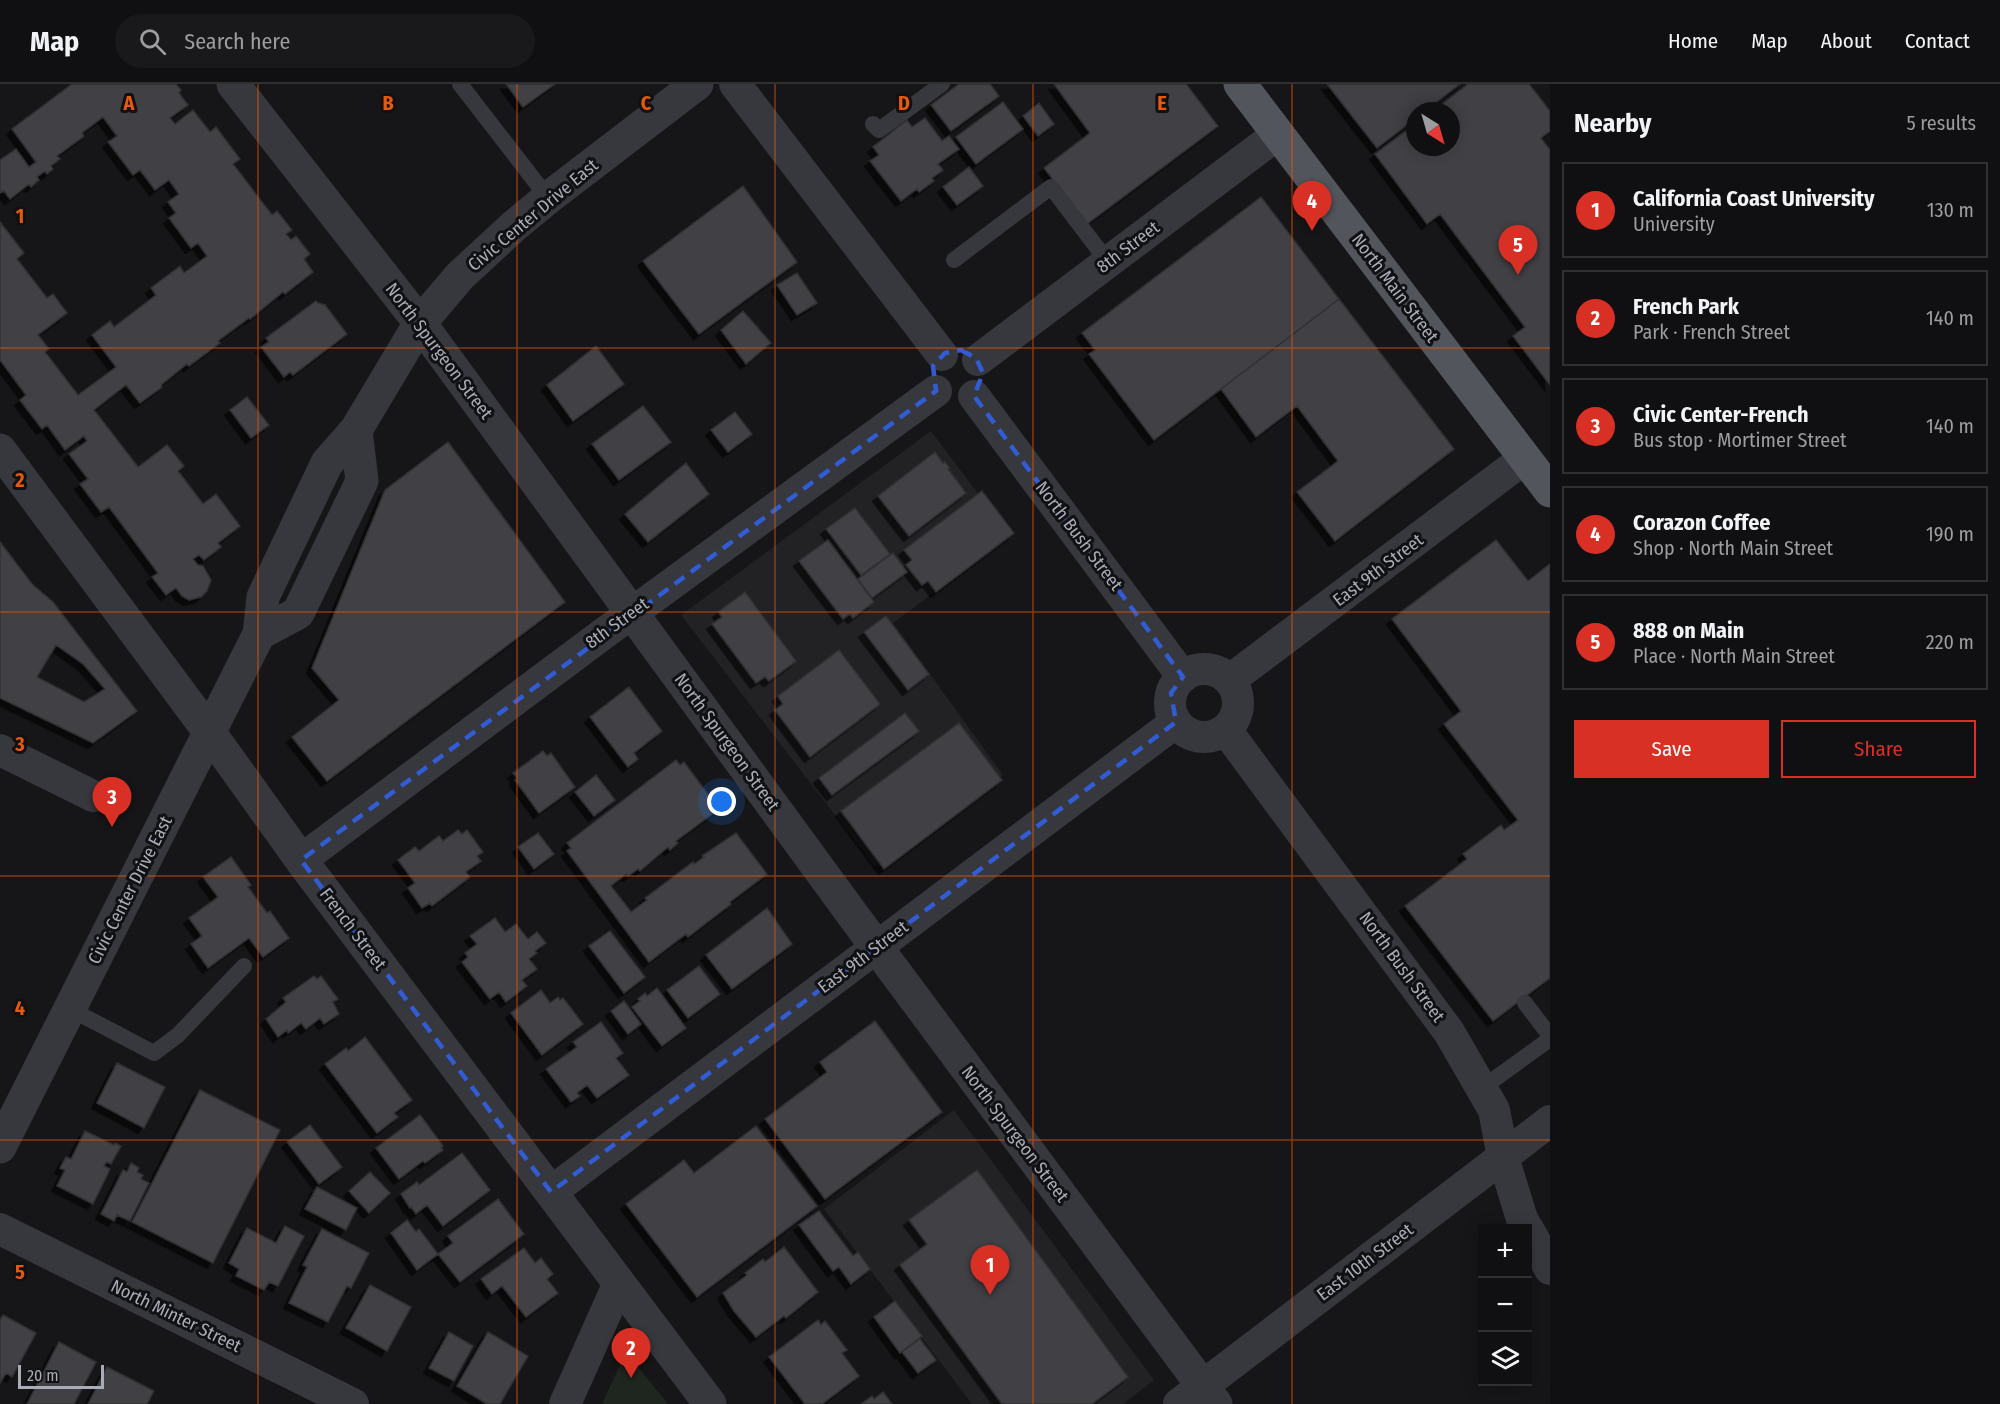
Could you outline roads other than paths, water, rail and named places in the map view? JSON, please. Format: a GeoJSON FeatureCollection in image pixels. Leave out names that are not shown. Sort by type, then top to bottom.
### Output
{"type":"FeatureCollection","features":[{"type":"Feature","properties":{"kind":"main road","name":"North Main Street"},"geometry":{"type":"LineString","coordinates":[[1240,84],[1550,491]]}},
{"type":"Feature","properties":{"kind":"street","name":"North Spurgeon Street"},"geometry":{"type":"LineString","coordinates":[[233,84],[420,323],[876,947],[1199,1398]]}},
{"type":"Feature","properties":{"kind":"street","name":"Civic Center Drive East"},"geometry":{"type":"LineString","coordinates":[[0,1147],[259,634],[263,597],[327,463],[356,430],[420,323],[460,276],[548,198],[697,84]]}},
{"type":"Feature","properties":{"kind":"street"},"geometry":{"type":"LineString","coordinates":[[735,84],[942,355]]}},
{"type":"Feature","properties":{"kind":"street","name":"8th Street"},"geometry":{"type":"LineString","coordinates":[[978,360],[1278,134]]}},
{"type":"Feature","properties":{"kind":"street"},"geometry":{"type":"LineString","coordinates":[[961,351],[970,353],[978,360],[984,374],[983,382],[974,396],[966,401],[958,402],[942,397],[936,391],[932,383],[933,366],[942,355],[961,351]]}},
{"type":"Feature","properties":{"kind":"street","name":"8th Street"},"geometry":{"type":"LineString","coordinates":[[301,860],[632,612],[936,391]]}},
{"type":"Feature","properties":{"kind":"street","name":"North Bush Street"},"geometry":{"type":"LineString","coordinates":[[974,396],[1183,676]]}},
{"type":"Feature","properties":{"kind":"street","name":"French Street"},"geometry":{"type":"LineString","coordinates":[[0,450],[210,733],[301,860],[710,1404]]}},
{"type":"Feature","properties":{"kind":"street","name":"East 9th Street"},"geometry":{"type":"LineString","coordinates":[[1230,680],[1525,458]]}},
{"type":"Feature","properties":{"kind":"street"},"geometry":{"type":"LineString","coordinates":[[1213,670],[1230,680],[1239,701],[1238,712],[1226,730],[1216,736],[1205,738],[1183,731],[1171,713],[1170,703],[1171,693],[1183,676],[1192,671],[1213,670]]}},
{"type":"Feature","properties":{"kind":"street","name":"East 9th Street"},"geometry":{"type":"LineString","coordinates":[[551,1192],[1176,723]]}},
{"type":"Feature","properties":{"kind":"street","name":"North Bush Street"},"geometry":{"type":"LineString","coordinates":[[1226,730],[1449,1032],[1494,1110],[1503,1157],[1524,1224]]}},
{"type":"Feature","properties":{"kind":"street"},"geometry":{"type":"LineString","coordinates":[[0,750],[93,796]]}},
{"type":"Feature","properties":{"kind":"street","name":"East 10th Street"},"geometry":{"type":"LineString","coordinates":[[1199,1398],[1550,1120]]}},
{"type":"Feature","properties":{"kind":"street","name":"North Minter Street"},"geometry":{"type":"LineString","coordinates":[[0,1228],[353,1404]]}},
{"type":"Feature","properties":{"kind":"street","name":"North Bush Street"},"geometry":{"type":"LineString","coordinates":[[1532,1238],[1550,1269]]}},
{"type":"Feature","properties":{"kind":"street"},"geometry":{"type":"LineString","coordinates":[[565,1404],[619,1283]]}},
{"type":"Feature","properties":{"kind":"lane"},"geometry":{"type":"LineString","coordinates":[[460,84],[548,198]]}},
{"type":"Feature","properties":{"kind":"lane"},"geometry":{"type":"LineString","coordinates":[[873,124],[879,130],[942,84]]}},
{"type":"Feature","properties":{"kind":"lane"},"geometry":{"type":"LineString","coordinates":[[954,260],[1051,187],[1108,262]]}},
{"type":"Feature","properties":{"kind":"lane"},"geometry":{"type":"LineString","coordinates":[[70,1009],[154,1053],[178,1035],[244,966]]}},
{"type":"Feature","properties":{"kind":"lane"},"geometry":{"type":"LineString","coordinates":[[1482,1088],[1550,1037],[1525,1003]]}},
{"type":"Feature","properties":{"kind":"place","name":"Corazon Coffee"},"geometry":{"type":"Point","coordinates":[1312,231]}},
{"type":"Feature","properties":{"kind":"place","name":"888 on Main"},"geometry":{"type":"Point","coordinates":[1518,275]}},
{"type":"Feature","properties":{"kind":"place","name":"Civic Center-French"},"geometry":{"type":"Point","coordinates":[112,827]}},
{"type":"Feature","properties":{"kind":"place","name":"California Coast University"},"geometry":{"type":"Point","coordinates":[990,1295]}},
{"type":"Feature","properties":{"kind":"place","name":"French Park"},"geometry":{"type":"Point","coordinates":[631,1378]}}]}
